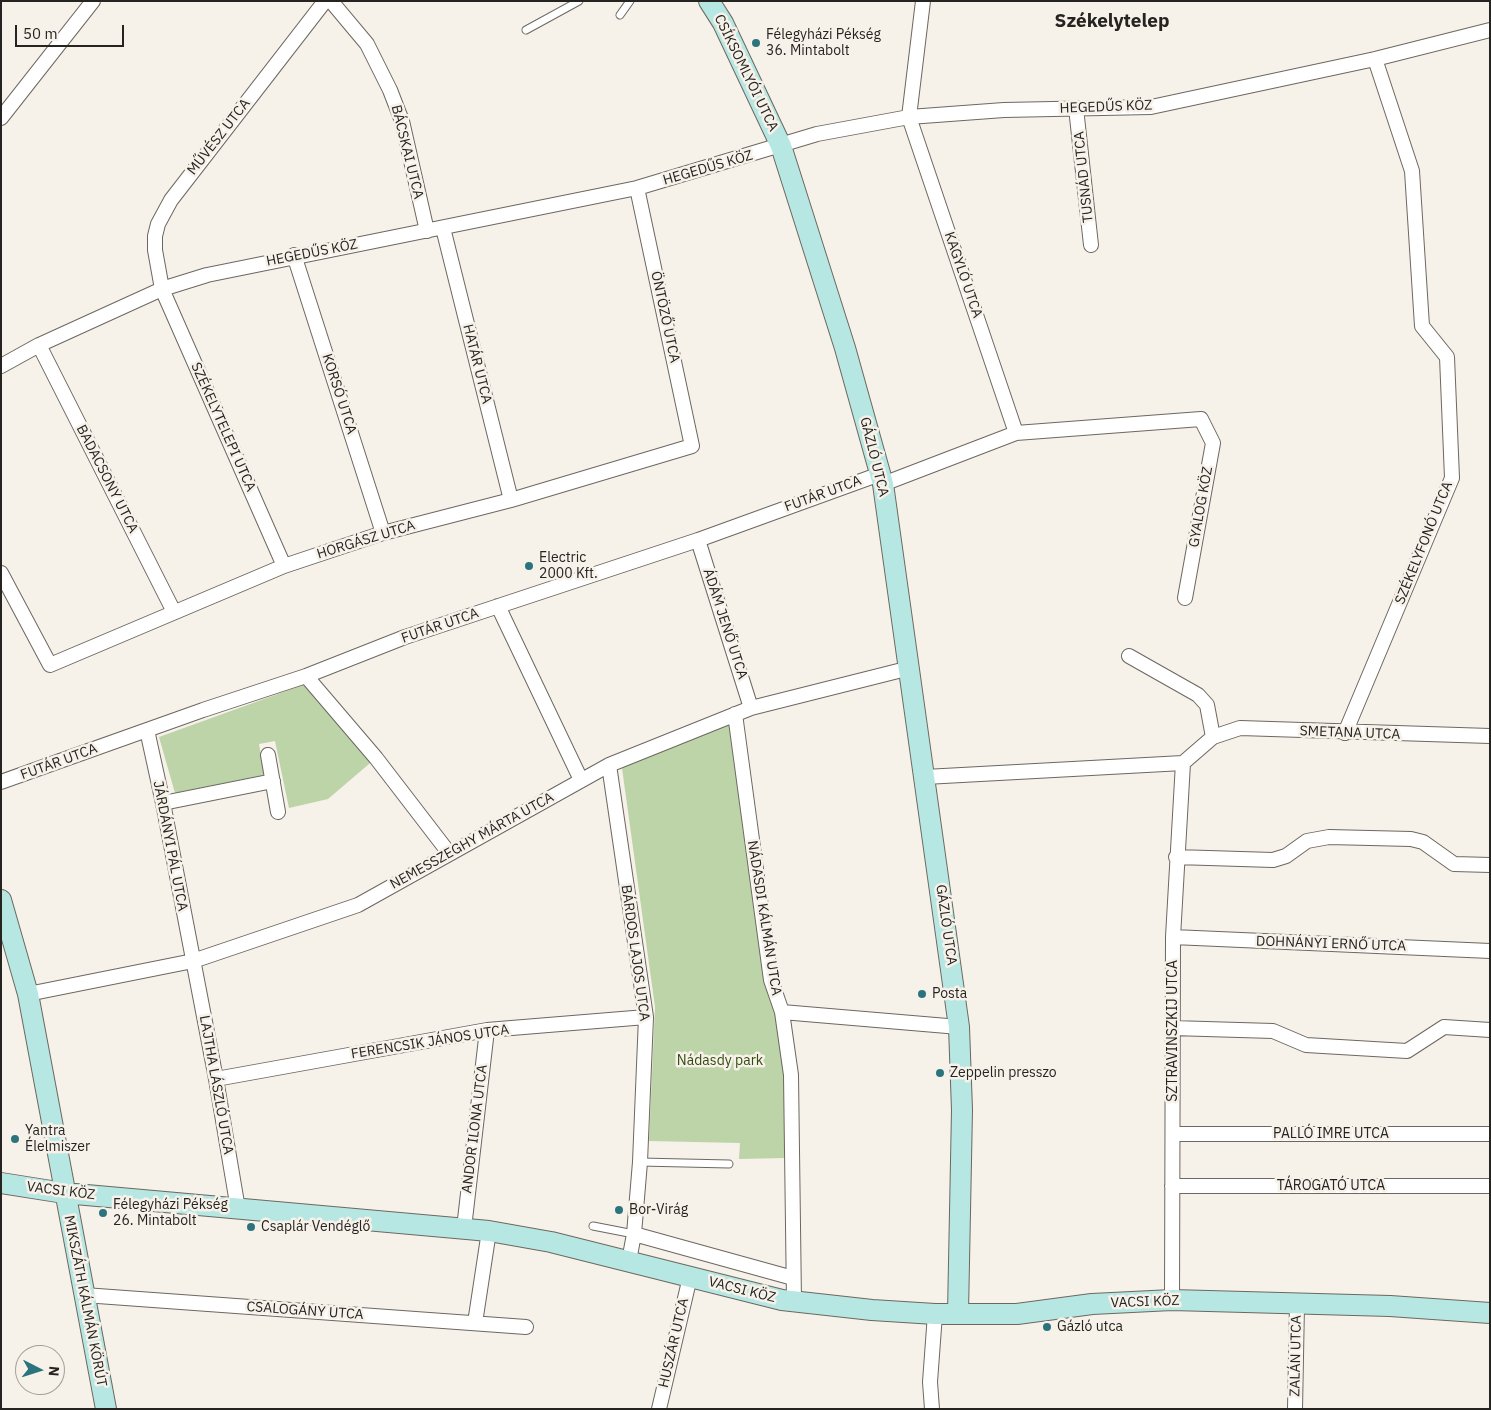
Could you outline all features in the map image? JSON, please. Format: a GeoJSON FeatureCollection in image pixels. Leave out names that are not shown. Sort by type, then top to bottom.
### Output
{"type":"FeatureCollection","features":[{"type":"Feature","properties":{"kind":"street"},"geometry":{"type":"LineString","coordinates":[[1,118],[93,1]]}},
{"type":"Feature","properties":{"kind":"street","name":"MŰVÉSZ UTCA"},"geometry":{"type":"LineString","coordinates":[[162,289],[155,250],[155,236],[158,224],[170,200],[325,1]]}},
{"type":"Feature","properties":{"kind":"street","name":"BÁCSKAI UTCA"},"geometry":{"type":"LineString","coordinates":[[331,1],[367,44],[390,90],[402,121],[427,231]]}},
{"type":"Feature","properties":{"kind":"street","name":"CSÍKSOMLYÓI UTCA"},"geometry":{"type":"LineString","coordinates":[[709,1],[723,23],[781,146]]}},
{"type":"Feature","properties":{"kind":"street"},"geometry":{"type":"LineString","coordinates":[[910,117],[923,1]]}},
{"type":"Feature","properties":{"kind":"street","name":"HEGEDŰS KÖZ"},"geometry":{"type":"LineString","coordinates":[[1,366],[39,345],[162,289],[207,275],[637,188],[816,134],[910,117],[1004,110],[1151,107],[1375,59],[1490,30]]}},
{"type":"Feature","properties":{"kind":"street","name":"SZÉKELYFONÓ UTCA"},"geometry":{"type":"LineString","coordinates":[[1345,733],[1452,478],[1447,357],[1422,326],[1412,171],[1375,59]]}},
{"type":"Feature","properties":{"kind":"street","name":"TUSNÁD UTCA"},"geometry":{"type":"LineString","coordinates":[[1076,108],[1091,245]]}},
{"type":"Feature","properties":{"kind":"street","name":"KAGYLÓ UTCA"},"geometry":{"type":"LineString","coordinates":[[910,117],[1016,433]]}},
{"type":"Feature","properties":{"kind":"street","name":"GÁZLÓ UTCA"},"geometry":{"type":"LineString","coordinates":[[781,146],[845,348],[882,479],[959,1027],[962,1110],[958,1313]]}},
{"type":"Feature","properties":{"kind":"street","name":"ÖNTÖZŐ UTCA"},"geometry":{"type":"LineString","coordinates":[[637,188],[692,446]]}},
{"type":"Feature","properties":{"kind":"street","name":"HATÁR UTCA"},"geometry":{"type":"LineString","coordinates":[[444,228],[511,500]]}},
{"type":"Feature","properties":{"kind":"street","name":"KORSÓ UTCA"},"geometry":{"type":"LineString","coordinates":[[294,256],[383,534]]}},
{"type":"Feature","properties":{"kind":"street","name":"SZÉKELYTELEPI UTCA"},"geometry":{"type":"LineString","coordinates":[[162,289],[284,566]]}},
{"type":"Feature","properties":{"kind":"street","name":"BADACSONY UTCA"},"geometry":{"type":"LineString","coordinates":[[39,345],[174,612]]}},
{"type":"Feature","properties":{"kind":"street","name":"FUTÁR UTCA"},"geometry":{"type":"LineString","coordinates":[[1,782],[306,676],[405,638],[498,606],[1016,433],[1201,419]]}},
{"type":"Feature","properties":{"kind":"street","name":"GYALOG KÖZ"},"geometry":{"type":"LineString","coordinates":[[1185,598],[1213,443],[1201,419]]}},
{"type":"Feature","properties":{"kind":"street","name":"HORGÁSZ UTCA"},"geometry":{"type":"LineString","coordinates":[[1,573],[50,665],[284,566],[383,534],[511,500],[692,446]]}},
{"type":"Feature","properties":{"kind":"street","name":"ÁDÁM JENŐ UTCA"},"geometry":{"type":"LineString","coordinates":[[698,540],[752,708]]}},
{"type":"Feature","properties":{"kind":"street"},"geometry":{"type":"LineString","coordinates":[[498,606],[582,780]]}},
{"type":"Feature","properties":{"kind":"street"},"geometry":{"type":"LineString","coordinates":[[1129,656],[1198,695],[1207,705],[1212,737]]}},
{"type":"Feature","properties":{"kind":"street","name":"NEMESSZEGHY MÁRTA UTCA"},"geometry":{"type":"LineString","coordinates":[[28,994],[193,961],[358,905],[609,765],[752,708],[910,668]]}},
{"type":"Feature","properties":{"kind":"street"},"geometry":{"type":"LineString","coordinates":[[306,676],[376,758],[450,853]]}},
{"type":"Feature","properties":{"kind":"street","name":"NÁDASDI KÁLMÁN UTCA"},"geometry":{"type":"LineString","coordinates":[[734,714],[771,980],[782,1012],[791,1075],[794,1301]]}},
{"type":"Feature","properties":{"kind":"street","name":"SMETANA UTCA"},"geometry":{"type":"LineString","coordinates":[[1183,763],[1212,737],[1240,728],[1345,733],[1490,736]]}},
{"type":"Feature","properties":{"kind":"street","name":"JÁRDÁNYI PÁL UTCA"},"geometry":{"type":"LineString","coordinates":[[147,730],[193,961]]}},
{"type":"Feature","properties":{"kind":"street"},"geometry":{"type":"LineString","coordinates":[[268,755],[278,812]]}},
{"type":"Feature","properties":{"kind":"street"},"geometry":{"type":"LineString","coordinates":[[925,776],[1183,763]]}},
{"type":"Feature","properties":{"kind":"street","name":"SZTRAVINSZKIJ UTCA"},"geometry":{"type":"LineString","coordinates":[[1172,1300],[1173,937],[1176,857],[1183,763]]}},
{"type":"Feature","properties":{"kind":"street","name":"BÁRDOS LAJOS UTCA"},"geometry":{"type":"LineString","coordinates":[[609,765],[646,1017],[640,1162],[634,1234],[629,1261]]}},
{"type":"Feature","properties":{"kind":"street"},"geometry":{"type":"LineString","coordinates":[[163,803],[273,781]]}},
{"type":"Feature","properties":{"kind":"street"},"geometry":{"type":"LineString","coordinates":[[1176,857],[1273,860],[1286,856],[1307,841],[1329,837],[1411,839],[1423,842],[1454,864],[1490,865]]}},
{"type":"Feature","properties":{"kind":"street","name":"MIKSZÁTH KÁLMÁN KÖRÚT"},"geometry":{"type":"LineString","coordinates":[[1,900],[28,994],[106,1409]]}},
{"type":"Feature","properties":{"kind":"street","name":"DOHNÁNYI ERNŐ UTCA"},"geometry":{"type":"LineString","coordinates":[[1173,937],[1490,951]]}},
{"type":"Feature","properties":{"kind":"street","name":"LAJTHA LÁSZLÓ UTCA"},"geometry":{"type":"LineString","coordinates":[[193,961],[216,1079],[238,1209]]}},
{"type":"Feature","properties":{"kind":"street"},"geometry":{"type":"LineString","coordinates":[[782,1012],[959,1027]]}},
{"type":"Feature","properties":{"kind":"street","name":"FERENCSIK JÁNOS UTCA"},"geometry":{"type":"LineString","coordinates":[[216,1079],[487,1030],[646,1017]]}},
{"type":"Feature","properties":{"kind":"street"},"geometry":{"type":"LineString","coordinates":[[1172,1028],[1273,1031],[1306,1045],[1407,1051],[1444,1027],[1490,1030]]}},
{"type":"Feature","properties":{"kind":"street","name":"ANDOR ILONA UTCA"},"geometry":{"type":"LineString","coordinates":[[464,1228],[487,1030]]}},
{"type":"Feature","properties":{"kind":"street","name":"PALLÓ IMRE UTCA"},"geometry":{"type":"LineString","coordinates":[[1173,1134],[1490,1134]]}},
{"type":"Feature","properties":{"kind":"street","name":"VACSI KÖZ"},"geometry":{"type":"LineString","coordinates":[[1,1183],[64,1193],[489,1231],[551,1242],[782,1300],[847,1308],[936,1314],[1017,1314],[1092,1304],[1172,1300],[1390,1306],[1490,1313]]}},
{"type":"Feature","properties":{"kind":"street","name":"TÁROGATÓ UTCA"},"geometry":{"type":"LineString","coordinates":[[1172,1186],[1490,1186]]}},
{"type":"Feature","properties":{"kind":"street"},"geometry":{"type":"LineString","coordinates":[[475,1323],[489,1231]]}},
{"type":"Feature","properties":{"kind":"street"},"geometry":{"type":"LineString","coordinates":[[634,1234],[793,1278]]}},
{"type":"Feature","properties":{"kind":"street","name":"HUSZÁR UTCA"},"geometry":{"type":"LineString","coordinates":[[659,1409],[690,1277]]}},
{"type":"Feature","properties":{"kind":"street","name":"CSALOGÁNY UTCA"},"geometry":{"type":"LineString","coordinates":[[84,1295],[526,1327]]}},
{"type":"Feature","properties":{"kind":"street","name":"ZALÁN UTCA"},"geometry":{"type":"LineString","coordinates":[[1295,1409],[1296,1304]]}},
{"type":"Feature","properties":{"kind":"street"},"geometry":{"type":"LineString","coordinates":[[932,1409],[930,1382],[936,1314]]}},
{"type":"Feature","properties":{"kind":"lane"},"geometry":{"type":"LineString","coordinates":[[526,30],[579,1]]}},
{"type":"Feature","properties":{"kind":"lane"},"geometry":{"type":"LineString","coordinates":[[620,15],[630,1]]}},
{"type":"Feature","properties":{"kind":"lane"},"geometry":{"type":"LineString","coordinates":[[640,1162],[729,1164]]}},
{"type":"Feature","properties":{"kind":"lane"},"geometry":{"type":"LineString","coordinates":[[593,1226],[634,1234]]}},
{"type":"Feature","properties":{"kind":"green space"},"geometry":{"type":"Polygon","coordinates":[[[311,682],[376,758],[328,799],[289,808],[275,741],[259,744],[264,775],[175,793],[159,737],[311,682]]]}},
{"type":"Feature","properties":{"kind":"green space","name":"Nádasdy park"},"geometry":{"type":"Polygon","coordinates":[[[728,721],[771,995],[787,1033],[785,1158],[739,1159],[740,1143],[649,1141],[655,1007],[622,768],[728,721]]]}},
{"type":"Feature","properties":{"kind":"place","name":"Félegyházi Pékség 36. Mintabolt"},"geometry":{"type":"Point","coordinates":[756,43]}},
{"type":"Feature","properties":{"kind":"place","name":"Electric 2000 Kft."},"geometry":{"type":"Point","coordinates":[529,566]}},
{"type":"Feature","properties":{"kind":"place","name":"Posta"},"geometry":{"type":"Point","coordinates":[922,994]}},
{"type":"Feature","properties":{"kind":"place","name":"Zeppelin presszo"},"geometry":{"type":"Point","coordinates":[940,1073]}},
{"type":"Feature","properties":{"kind":"place","name":"Yantra Élelmiszer"},"geometry":{"type":"Point","coordinates":[15,1139]}},
{"type":"Feature","properties":{"kind":"place","name":"Bor-Virág"},"geometry":{"type":"Point","coordinates":[619,1210]}},
{"type":"Feature","properties":{"kind":"place","name":"Félegyházi Pékség 26. Mintabolt"},"geometry":{"type":"Point","coordinates":[103,1213]}},
{"type":"Feature","properties":{"kind":"place","name":"Csaplár Vendéglő"},"geometry":{"type":"Point","coordinates":[251,1227]}},
{"type":"Feature","properties":{"kind":"place","name":"Gázló utca"},"geometry":{"type":"Point","coordinates":[1047,1327]}},
{"type":"Feature","properties":{"kind":"district","name":"Székelytelep"},"geometry":{"type":"Point","coordinates":[1112,22]}}]}
